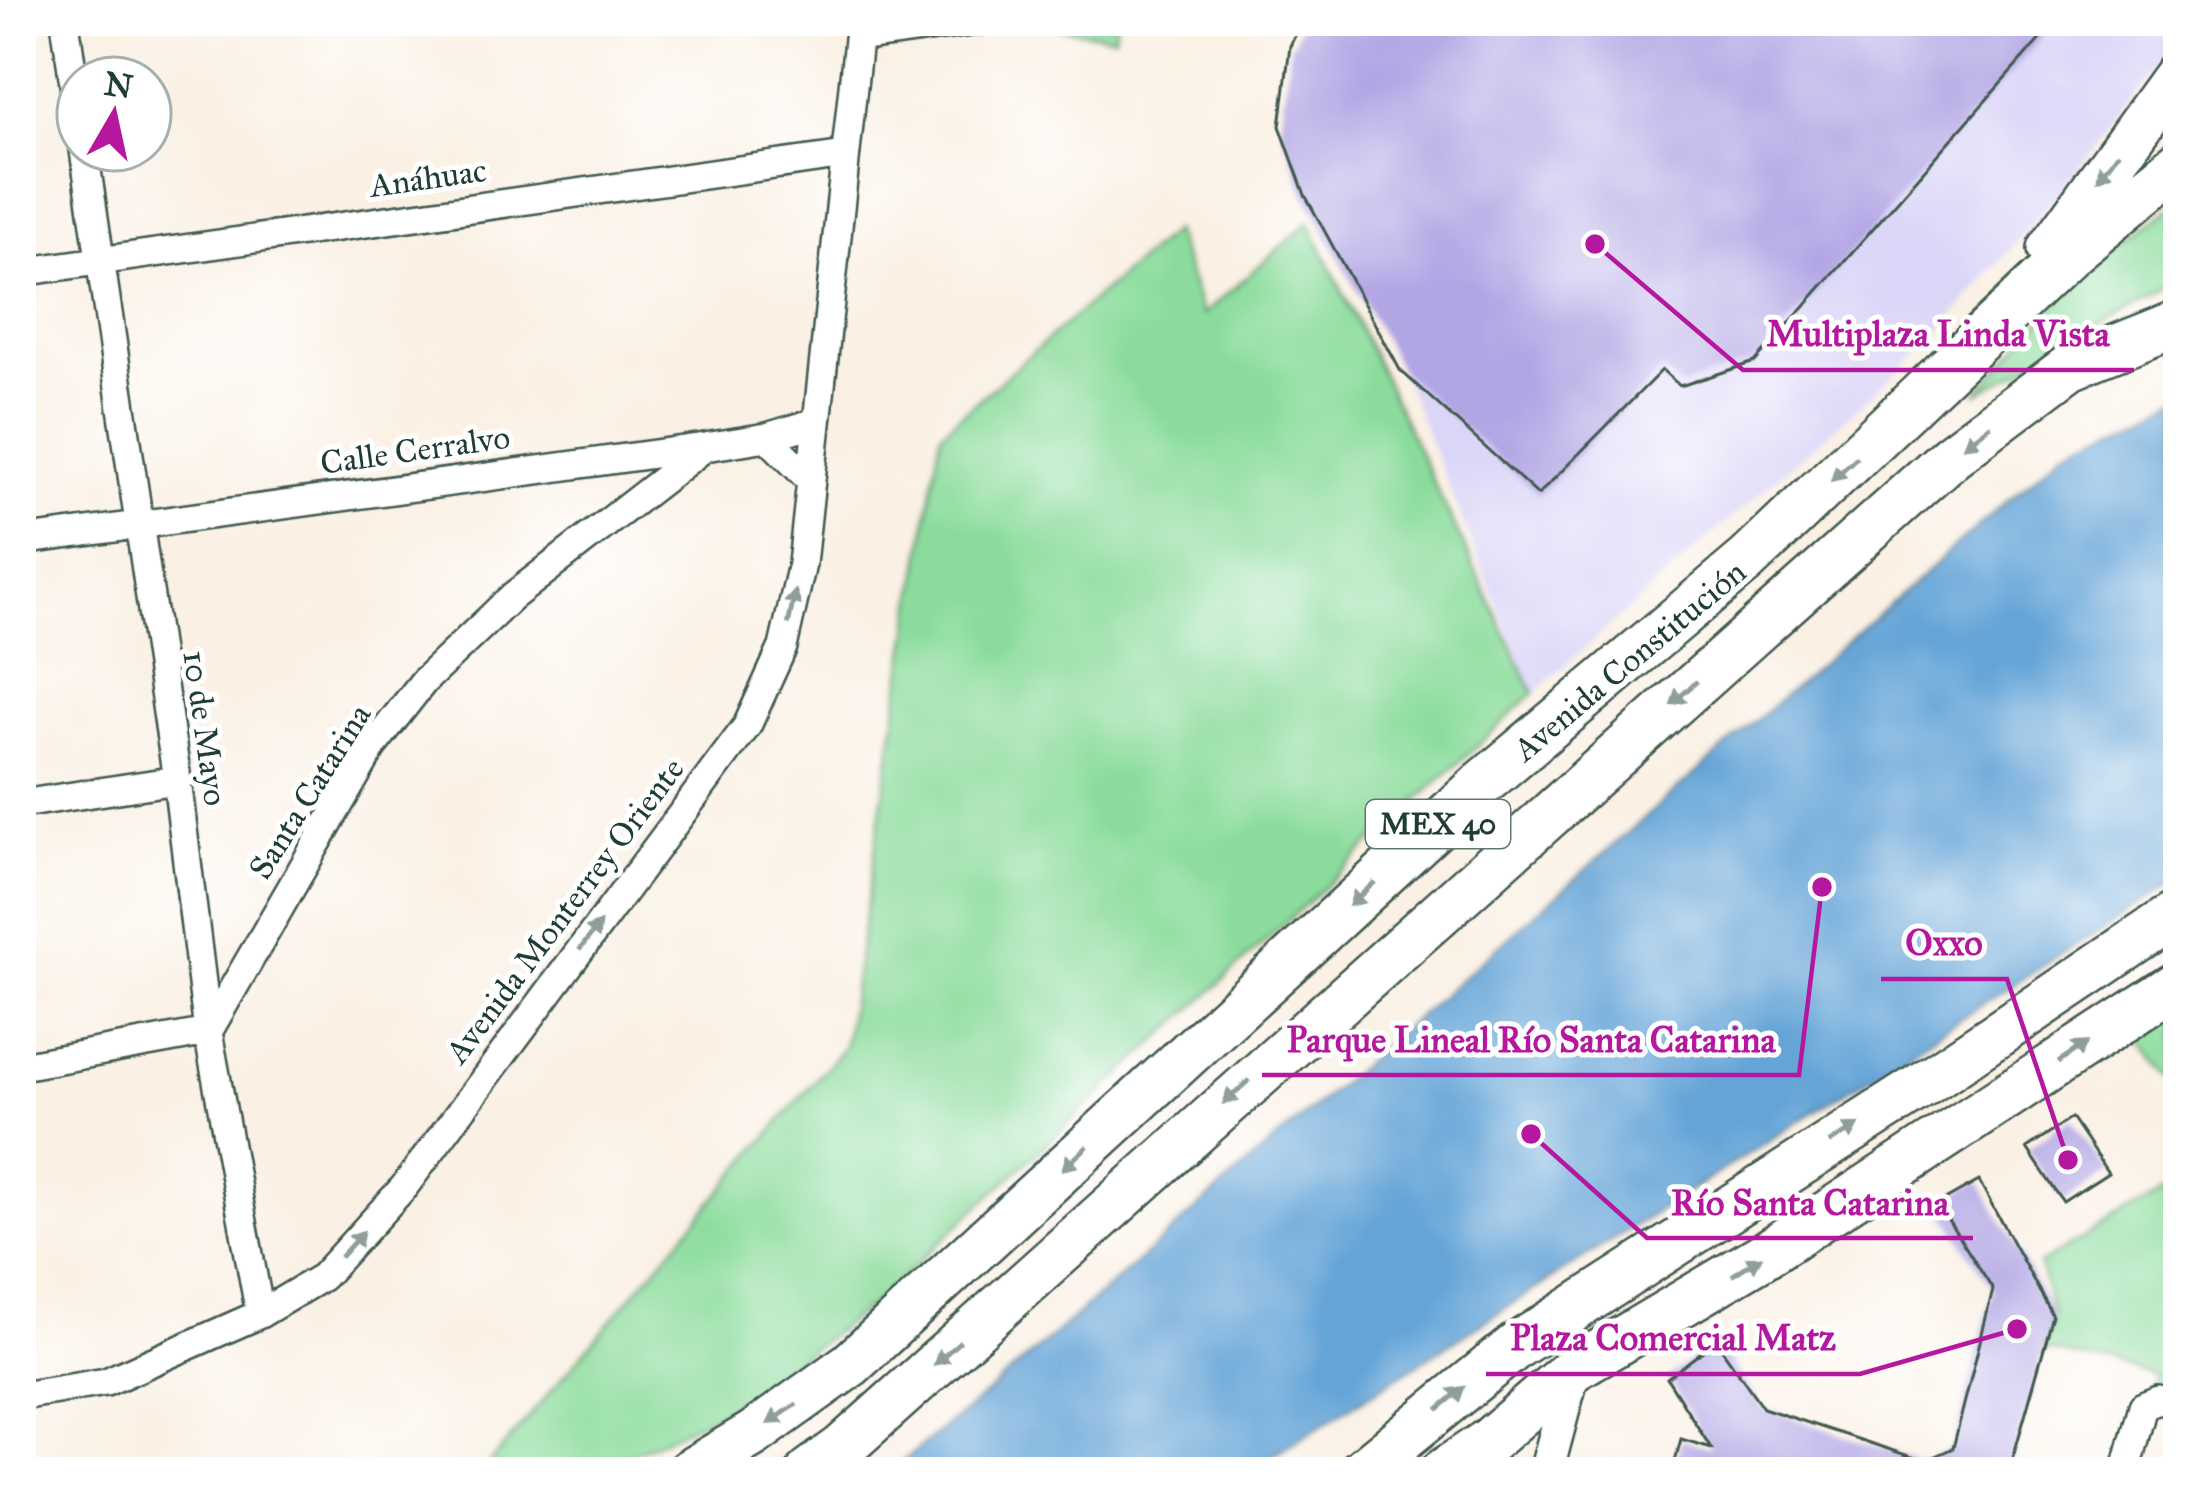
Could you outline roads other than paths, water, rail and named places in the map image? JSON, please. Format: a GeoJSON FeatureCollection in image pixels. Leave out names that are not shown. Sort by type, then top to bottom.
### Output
{"type":"FeatureCollection","features":[{"type":"Feature","properties":{"kind":"highway"},"geometry":{"type":"LineString","coordinates":[[2020,303],[2061,230],[2178,72]]}},
{"type":"Feature","properties":{"kind":"highway","name":"Avenida Constitución"},"geometry":{"type":"LineString","coordinates":[[689,1472],[753,1434],[851,1364],[1484,782],[1747,560],[2069,254],[2178,164]]}},
{"type":"Feature","properties":{"kind":"highway"},"geometry":{"type":"LineString","coordinates":[[2071,366],[2178,296]]}},
{"type":"Feature","properties":{"kind":"highway","name":"Avenida Constitución"},"geometry":{"type":"LineString","coordinates":[[809,1472],[842,1448],[1952,455],[2071,366],[2178,323]]}},
{"type":"Feature","properties":{"kind":"highway"},"geometry":{"type":"LineString","coordinates":[[1825,568],[1984,339]]}},
{"type":"Feature","properties":{"kind":"highway"},"geometry":{"type":"LineString","coordinates":[[1360,1472],[1516,1346],[2178,913]]}},
{"type":"Feature","properties":{"kind":"highway"},"geometry":{"type":"LineString","coordinates":[[1443,1472],[1489,1441],[1574,1368],[1744,1268],[2178,984]]}},
{"type":"Feature","properties":{"kind":"street"},"geometry":{"type":"LineString","coordinates":[[65,21],[70,54]]}},
{"type":"Feature","properties":{"kind":"street"},"geometry":{"type":"LineString","coordinates":[[859,30],[979,21]]}},
{"type":"Feature","properties":{"kind":"street","name":"Avenida Monterrey Oriente"},"geometry":{"type":"LineString","coordinates":[[21,1396],[106,1382],[260,1314],[322,1277],[404,1187],[747,725],[783,647],[802,564],[859,30]]}},
{"type":"Feature","properties":{"kind":"street","name":"Anáhuac"},"geometry":{"type":"LineString","coordinates":[[21,272],[845,154]]}},
{"type":"Feature","properties":{"kind":"street","name":"10 de Mayo"},"geometry":{"type":"LineString","coordinates":[[88,174],[178,780],[208,1032],[260,1314]]}},
{"type":"Feature","properties":{"kind":"street","name":"Calle Cerralvo"},"geometry":{"type":"LineString","coordinates":[[21,541],[705,447],[767,437],[817,422]]}},
{"type":"Feature","properties":{"kind":"street"},"geometry":{"type":"LineString","coordinates":[[767,437],[811,482]]}},
{"type":"Feature","properties":{"kind":"street","name":"Santa Catarina"},"geometry":{"type":"LineString","coordinates":[[208,1032],[373,746],[424,681],[513,596],[705,447]]}},
{"type":"Feature","properties":{"kind":"street"},"geometry":{"type":"LineString","coordinates":[[21,804],[178,780]]}},
{"type":"Feature","properties":{"kind":"street"},"geometry":{"type":"LineString","coordinates":[[21,1066],[208,1032]]}},
{"type":"Feature","properties":{"kind":"street"},"geometry":{"type":"LineString","coordinates":[[1546,1472],[1574,1368]]}},
{"type":"Feature","properties":{"kind":"street"},"geometry":{"type":"LineString","coordinates":[[2125,1472],[2140,1410],[2148,1402],[2178,1404]]}},
{"type":"Feature","properties":{"kind":"water"},"geometry":{"type":"Polygon","coordinates":[[[2178,397],[2178,880],[1248,1472],[890,1472],[992,1389],[2064,451],[2178,397]]]}},
{"type":"Feature","properties":{"kind":"place","name":"Multiplaza Linda Vista"},"geometry":{"type":"Point","coordinates":[1595,244]}},
{"type":"Feature","properties":{"kind":"place","name":"Parque Lineal Río Santa Catarina"},"geometry":{"type":"Point","coordinates":[1822,887]}},
{"type":"Feature","properties":{"kind":"place","name":"Río Santa Catarina"},"geometry":{"type":"Point","coordinates":[1531,1134]}},
{"type":"Feature","properties":{"kind":"place","name":"Oxxo"},"geometry":{"type":"Point","coordinates":[2068,1160]}},
{"type":"Feature","properties":{"kind":"place","name":"Plaza Comercial Matz"},"geometry":{"type":"Point","coordinates":[2017,1329]}}]}
